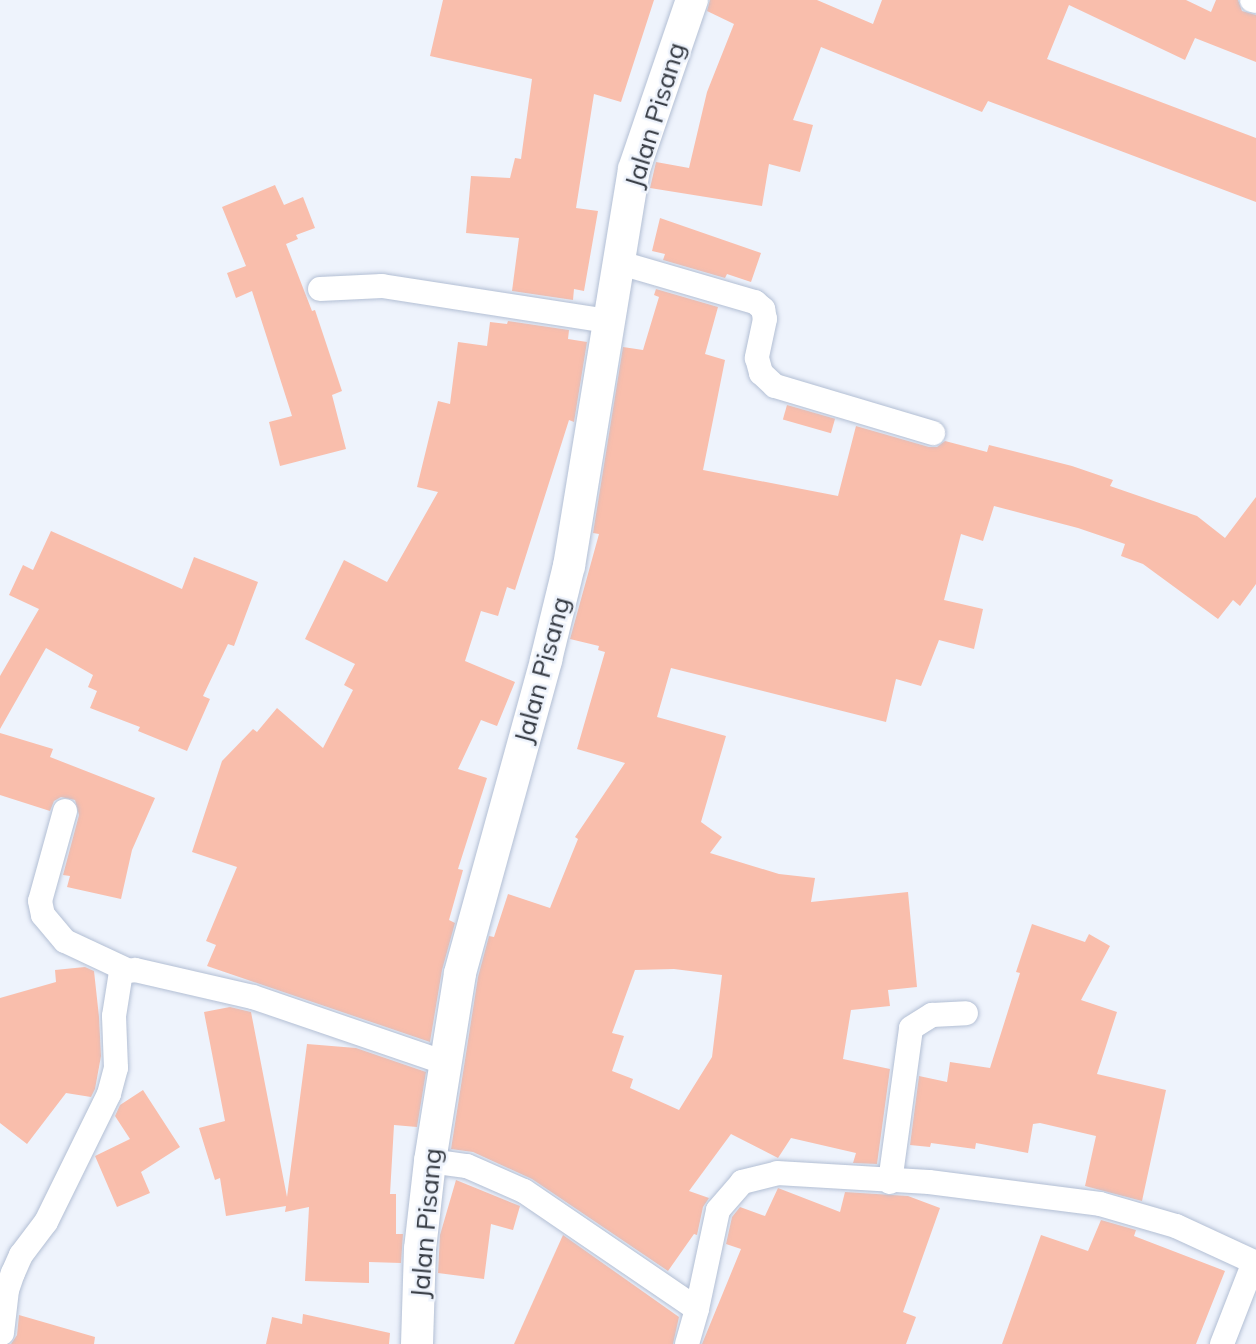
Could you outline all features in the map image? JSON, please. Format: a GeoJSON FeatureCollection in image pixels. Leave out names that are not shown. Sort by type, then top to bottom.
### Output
{"type":"FeatureCollection","features":[{"type":"Feature","properties":{"kind":"street","name":"Jalan Pisang"},"geometry":{"type":"LineString","coordinates":[[417,1344],[420,1249],[430,1161],[443,1062],[460,973],[546,660],[569,566],[634,169],[692,0]]}},
{"type":"Feature","properties":{"kind":"street"},"geometry":{"type":"LineString","coordinates":[[617,262],[755,302],[763,309],[765,319],[757,358],[761,373],[775,386],[933,433]]}},
{"type":"Feature","properties":{"kind":"street"},"geometry":{"type":"LineString","coordinates":[[320,289],[382,286],[608,321]]}},
{"type":"Feature","properties":{"kind":"street"},"geometry":{"type":"LineString","coordinates":[[65,811],[40,901],[43,915],[65,941],[127,970],[253,997],[443,1062]]}},
{"type":"Feature","properties":{"kind":"street"},"geometry":{"type":"LineString","coordinates":[[2,1334],[7,1290],[21,1255],[46,1222],[109,1094],[116,1068],[114,1016],[118,981],[121,972],[127,970]]}},
{"type":"Feature","properties":{"kind":"street"},"geometry":{"type":"LineString","coordinates":[[890,1182],[911,1028],[932,1015],[966,1013]]}},
{"type":"Feature","properties":{"kind":"street"},"geometry":{"type":"LineString","coordinates":[[430,1161],[467,1166],[523,1191],[697,1309]]}},
{"type":"Feature","properties":{"kind":"street"},"geometry":{"type":"LineString","coordinates":[[687,1344],[718,1210],[742,1182],[777,1173],[890,1182],[929,1182],[1100,1203],[1176,1226],[1255,1263],[1223,1344]]}},
{"type":"Feature","properties":{"kind":"building"},"geometry":{"type":"Polygon","coordinates":[[[443,0],[654,0],[621,102],[594,94],[576,208],[598,211],[584,291],[574,289],[573,300],[512,291],[519,238],[466,233],[471,176],[510,178],[515,158],[521,159],[532,79],[430,56],[443,0]]]}},
{"type":"Feature","properties":{"kind":"building"},"geometry":{"type":"Polygon","coordinates":[[[710,0],[817,0],[873,24],[882,0],[1186,0],[1211,12],[1216,0],[1238,0],[1242,11],[1256,15],[1256,62],[1195,38],[1185,60],[1069,5],[1047,59],[1256,138],[1256,202],[988,101],[982,112],[821,47],[793,120],[813,125],[800,172],[769,164],[762,206],[650,188],[656,162],[689,168],[707,92],[734,24],[707,11],[710,0]]]}},
{"type":"Feature","properties":{"kind":"building"},"geometry":{"type":"Polygon","coordinates":[[[275,185],[284,205],[303,197],[315,228],[296,235],[298,239],[286,244],[312,311],[315,310],[342,391],[332,395],[346,449],[280,466],[269,422],[292,416],[252,291],[236,298],[227,273],[246,266],[222,207],[275,185]]]}},
{"type":"Feature","properties":{"kind":"building"},"geometry":{"type":"Polygon","coordinates":[[[660,218],[761,253],[751,282],[727,274],[725,278],[663,260],[665,254],[652,251],[660,218]]]}},
{"type":"Feature","properties":{"kind":"building"},"geometry":{"type":"Polygon","coordinates":[[[656,289],[718,307],[705,354],[725,360],[703,470],[838,496],[856,426],[929,447],[937,447],[945,441],[987,452],[989,445],[1072,466],[1113,480],[1110,486],[1197,516],[1225,538],[1256,497],[1256,584],[1240,606],[1233,600],[1218,619],[1143,564],[1121,556],[1125,544],[1078,528],[994,506],[983,541],[961,534],[944,600],[983,609],[974,649],[939,640],[921,686],[896,679],[886,722],[671,668],[657,717],[726,736],[701,822],[722,837],[710,853],[779,874],[815,878],[811,902],[908,892],[917,987],[888,990],[890,1006],[851,1010],[843,1059],[890,1069],[877,1164],[853,1163],[856,1153],[791,1138],[778,1158],[731,1134],[689,1191],[709,1198],[703,1207],[697,1235],[694,1234],[668,1271],[532,1179],[473,1152],[451,1149],[478,977],[489,936],[494,937],[508,894],[550,908],[578,839],[575,837],[625,763],[577,749],[605,652],[598,650],[599,646],[570,639],[599,534],[593,533],[623,347],[643,350],[659,297],[654,295],[656,289]],[[674,969],[635,970],[612,1033],[624,1036],[612,1071],[633,1079],[630,1088],[679,1110],[712,1057],[722,975],[674,969]]]}},
{"type":"Feature","properties":{"kind":"building"},"geometry":{"type":"Polygon","coordinates":[[[508,321],[569,330],[568,339],[587,342],[574,422],[569,420],[515,590],[507,587],[498,616],[481,611],[465,661],[515,682],[497,726],[481,720],[458,769],[487,778],[458,869],[463,870],[449,920],[455,923],[442,970],[430,1042],[207,966],[216,945],[206,941],[237,867],[192,852],[222,761],[253,729],[257,732],[277,708],[323,748],[353,690],[344,685],[355,664],[305,639],[344,560],[387,582],[438,492],[417,487],[438,401],[450,404],[458,342],[487,346],[490,322],[507,324],[508,321]]]}},
{"type":"Feature","properties":{"kind":"building"},"geometry":{"type":"Polygon","coordinates":[[[787,405],[835,419],[831,433],[783,419],[787,405]]]}},
{"type":"Feature","properties":{"kind":"building"},"geometry":{"type":"Polygon","coordinates":[[[51,531],[182,589],[194,557],[258,582],[234,646],[228,644],[203,696],[210,699],[187,751],[138,731],[140,727],[90,708],[97,691],[88,687],[93,675],[46,648],[0,729],[0,676],[39,609],[9,595],[23,565],[33,570],[51,531]]]}},
{"type":"Feature","properties":{"kind":"building"},"geometry":{"type":"Polygon","coordinates":[[[0,733],[53,749],[50,757],[155,798],[132,850],[121,899],[67,887],[70,876],[63,875],[79,815],[75,800],[61,797],[54,801],[50,811],[0,795],[0,733]]]}},
{"type":"Feature","properties":{"kind":"building"},"geometry":{"type":"Polygon","coordinates":[[[1032,924],[1085,942],[1089,934],[1110,946],[1081,1000],[1117,1012],[1097,1074],[1166,1090],[1142,1201],[1085,1186],[1096,1136],[1040,1123],[1033,1124],[1028,1153],[976,1143],[975,1149],[931,1143],[930,1147],[910,1145],[919,1076],[947,1082],[950,1062],[990,1068],[1020,973],[1016,972],[1032,924]]]}},
{"type":"Feature","properties":{"kind":"building"},"geometry":{"type":"Polygon","coordinates":[[[85,967],[94,971],[99,1017],[101,1056],[95,1089],[91,1097],[66,1093],[27,1144],[0,1123],[0,998],[56,982],[55,970],[85,967]]]}},
{"type":"Feature","properties":{"kind":"building"},"geometry":{"type":"Polygon","coordinates":[[[230,1007],[251,1012],[287,1197],[307,1044],[356,1048],[426,1072],[417,1127],[394,1125],[390,1194],[396,1194],[396,1234],[403,1234],[401,1263],[369,1262],[369,1283],[305,1281],[309,1207],[285,1212],[286,1206],[226,1216],[220,1178],[215,1180],[199,1128],[225,1121],[204,1012],[230,1007]]]}},
{"type":"Feature","properties":{"kind":"building"},"geometry":{"type":"Polygon","coordinates":[[[143,1090],[180,1147],[141,1172],[150,1193],[117,1207],[95,1156],[130,1139],[115,1116],[120,1105],[143,1090]]]}},
{"type":"Feature","properties":{"kind":"building"},"geometry":{"type":"Polygon","coordinates":[[[456,1180],[520,1206],[513,1230],[491,1224],[484,1279],[438,1273],[440,1235],[456,1180]]]}},
{"type":"Feature","properties":{"kind":"building"},"geometry":{"type":"Polygon","coordinates":[[[778,1188],[840,1212],[845,1192],[908,1196],[940,1208],[903,1312],[916,1317],[906,1344],[702,1344],[741,1249],[726,1244],[732,1217],[740,1207],[765,1216],[778,1188]]]}},
{"type":"Feature","properties":{"kind":"building"},"geometry":{"type":"Polygon","coordinates":[[[1101,1220],[1136,1230],[1134,1236],[1225,1271],[1196,1344],[1002,1344],[1041,1235],[1088,1251],[1101,1220]]]}},
{"type":"Feature","properties":{"kind":"building"},"geometry":{"type":"Polygon","coordinates":[[[563,1235],[679,1317],[673,1344],[514,1344],[563,1235]]]}},
{"type":"Feature","properties":{"kind":"building"},"geometry":{"type":"Polygon","coordinates":[[[303,1314],[390,1333],[389,1344],[266,1344],[272,1317],[302,1324],[303,1314]]]}},
{"type":"Feature","properties":{"kind":"building"},"geometry":{"type":"Polygon","coordinates":[[[19,1315],[95,1337],[94,1344],[11,1344],[17,1335],[19,1315]]]}}]}
